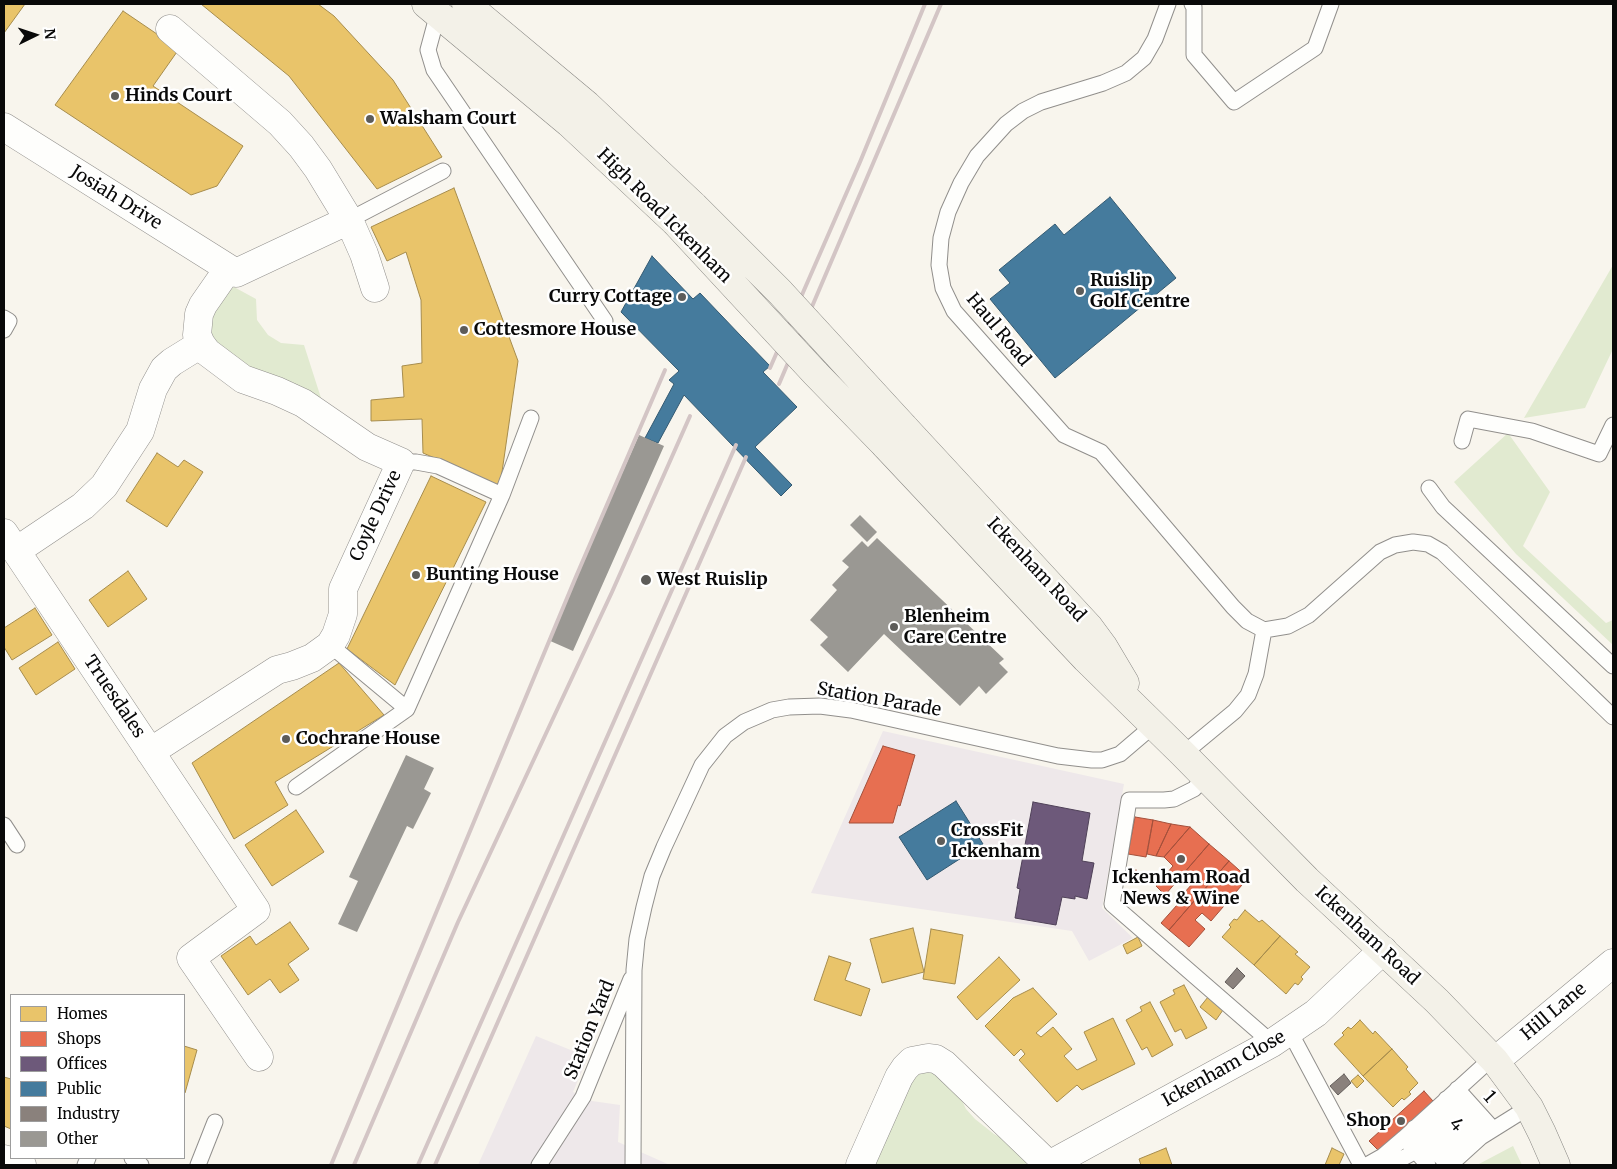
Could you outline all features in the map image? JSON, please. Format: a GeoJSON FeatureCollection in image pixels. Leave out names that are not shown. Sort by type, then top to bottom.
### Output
{"type":"FeatureCollection","features":[{"type":"Feature","properties":{"kind":"main road","name":"High Road Ickenham"},"geometry":{"type":"LineString","coordinates":[[466,4],[586,105],[684,214]]}},
{"type":"Feature","properties":{"kind":"main road","name":"High Road Ickenham"},"geometry":{"type":"LineString","coordinates":[[432,8],[569,123],[780,292],[895,436]]}},
{"type":"Feature","properties":{"kind":"main road","name":"Ickenham Road"},"geometry":{"type":"LineString","coordinates":[[895,436],[1089,627],[1103,646],[1131,694],[1154,725],[1307,880],[1437,1001],[1493,1060],[1529,1107],[1556,1165]]}},
{"type":"Feature","properties":{"kind":"street"},"geometry":{"type":"LineString","coordinates":[[170,29],[280,123],[301,146],[318,169],[349,220],[364,254],[375,288]]}},
{"type":"Feature","properties":{"kind":"street","name":"Josiah Drive"},"geometry":{"type":"LineString","coordinates":[[4,127],[228,268]]}},
{"type":"Feature","properties":{"kind":"street"},"geometry":{"type":"LineString","coordinates":[[10,542],[83,506],[99,492],[121,462],[140,431],[154,388],[164,369],[201,344],[197,335],[199,314],[228,268],[236,273],[349,220]]}},
{"type":"Feature","properties":{"kind":"street","name":"Coyle Drive"},"geometry":{"type":"LineString","coordinates":[[201,344],[215,359],[244,379],[303,403],[367,447],[401,462],[343,589],[344,614],[330,645]]}},
{"type":"Feature","properties":{"kind":"street","name":"Truesdales"},"geometry":{"type":"LineString","coordinates":[[10,542],[256,910],[191,958],[259,1057]]}},
{"type":"Feature","properties":{"kind":"street"},"geometry":{"type":"LineString","coordinates":[[150,752],[277,670],[312,658],[330,645]]}},
{"type":"Feature","properties":{"kind":"street","name":"Ickenham Close"},"geometry":{"type":"LineString","coordinates":[[860,1165],[902,1072],[912,1061],[928,1058],[936,1059],[944,1064],[1049,1165],[1281,1038],[1334,996],[1383,950]]}},
{"type":"Feature","properties":{"kind":"street","name":"Hill Lane"},"geometry":{"type":"LineString","coordinates":[[1493,1060],[1613,963]]}},
{"type":"Feature","properties":{"kind":"street"},"geometry":{"type":"LineString","coordinates":[[4,1159],[22,1165]]}},
{"type":"Feature","properties":{"kind":"lane","name":"Haul Road"},"geometry":{"type":"LineString","coordinates":[[1168,4],[1156,39],[1144,58],[1126,73],[1104,83],[1041,102],[1023,111],[1006,124],[977,156],[961,183],[948,212],[941,238],[939,265],[943,288],[954,311],[1064,435],[1101,452],[1233,607],[1247,621],[1264,630]]}},
{"type":"Feature","properties":{"kind":"lane"},"geometry":{"type":"LineString","coordinates":[[1192,4],[1194,7],[1194,55],[1234,102],[1315,48],[1331,4]]}},
{"type":"Feature","properties":{"kind":"lane"},"geometry":{"type":"LineString","coordinates":[[432,8],[428,50],[434,70],[604,321]]}},
{"type":"Feature","properties":{"kind":"lane"},"geometry":{"type":"LineString","coordinates":[[349,220],[443,171]]}},
{"type":"Feature","properties":{"kind":"lane"},"geometry":{"type":"LineString","coordinates":[[4,318],[9,321],[4,330]]}},
{"type":"Feature","properties":{"kind":"lane"},"geometry":{"type":"LineString","coordinates":[[296,787],[407,709],[502,495],[531,418]]}},
{"type":"Feature","properties":{"kind":"lane"},"geometry":{"type":"LineString","coordinates":[[1462,441],[1468,419],[1532,431],[1599,454],[1613,425]]}},
{"type":"Feature","properties":{"kind":"lane"},"geometry":{"type":"LineString","coordinates":[[401,462],[416,462],[438,466],[502,495]]}},
{"type":"Feature","properties":{"kind":"lane"},"geometry":{"type":"LineString","coordinates":[[1430,488],[1443,507],[1613,666]]}},
{"type":"Feature","properties":{"kind":"lane"},"geometry":{"type":"LineString","coordinates":[[1183,754],[1235,712],[1248,695],[1256,674],[1264,630],[1288,626],[1309,614],[1380,552],[1395,545],[1413,542],[1428,544],[1442,552],[1613,717]]}},
{"type":"Feature","properties":{"kind":"lane"},"geometry":{"type":"LineString","coordinates":[[330,645],[407,709]]}},
{"type":"Feature","properties":{"kind":"lane","name":"Station Parade"},"geometry":{"type":"LineString","coordinates":[[634,970],[637,939],[652,876],[702,765],[725,736],[734,728],[757,716],[789,707],[835,708],[1058,756],[1092,760],[1102,760],[1120,754],[1154,725]]}},
{"type":"Feature","properties":{"kind":"lane"},"geometry":{"type":"LineString","coordinates":[[1205,777],[1194,789],[1174,799],[1129,800],[1112,904],[1281,1038],[1361,1165]]}},
{"type":"Feature","properties":{"kind":"lane"},"geometry":{"type":"LineString","coordinates":[[4,825],[17,845]]}},
{"type":"Feature","properties":{"kind":"lane","name":"Station Yard"},"geometry":{"type":"LineString","coordinates":[[539,1165],[583,1097],[634,970]]}},
{"type":"Feature","properties":{"kind":"lane","name":"Station Yard"},"geometry":{"type":"LineString","coordinates":[[633,1165],[634,970]]}},
{"type":"Feature","properties":{"kind":"lane"},"geometry":{"type":"LineString","coordinates":[[1367,1165],[1383,1156],[1493,1060]]}},
{"type":"Feature","properties":{"kind":"lane"},"geometry":{"type":"LineString","coordinates":[[1467,1150],[1529,1107]]}},
{"type":"Feature","properties":{"kind":"lane"},"geometry":{"type":"LineString","coordinates":[[1430,1114],[1467,1150]]}},
{"type":"Feature","properties":{"kind":"lane"},"geometry":{"type":"LineString","coordinates":[[1430,1114],[1467,1150]]}},
{"type":"Feature","properties":{"kind":"lane"},"geometry":{"type":"LineString","coordinates":[[1390,1165],[1416,1151],[1430,1114]]}},
{"type":"Feature","properties":{"kind":"lane","name":"1"},"geometry":{"type":"LineString","coordinates":[[1430,1114],[1467,1150]]}},
{"type":"Feature","properties":{"kind":"lane"},"geometry":{"type":"LineString","coordinates":[[198,1165],[215,1122]]}},
{"type":"Feature","properties":{"kind":"lane"},"geometry":{"type":"LineString","coordinates":[[1416,1151],[1428,1165]]}},
{"type":"Feature","properties":{"kind":"shaded area"},"geometry":{"type":"Polygon","coordinates":[[[883,731],[1124,784],[1102,908],[1133,938],[1089,961],[1072,931],[811,893],[883,731]]]}},
{"type":"Feature","properties":{"kind":"shaded area"},"geometry":{"type":"Polygon","coordinates":[[[536,1036],[588,1057],[573,1092],[592,1101],[620,1105],[618,1142],[670,1165],[478,1165],[536,1036]]]}},
{"type":"Feature","properties":{"kind":"green space"},"geometry":{"type":"Polygon","coordinates":[[[1613,265],[1613,349],[1585,408],[1524,418],[1613,265]]]}},
{"type":"Feature","properties":{"kind":"green space"},"geometry":{"type":"Polygon","coordinates":[[[234,287],[256,299],[257,320],[268,335],[281,343],[304,345],[321,398],[288,387],[226,360],[209,331],[214,306],[222,295],[234,287]]]}},
{"type":"Feature","properties":{"kind":"green space"},"geometry":{"type":"Polygon","coordinates":[[[1508,433],[1550,492],[1523,546],[1606,623],[1613,620],[1613,645],[1516,554],[1454,482],[1508,433]]]}},
{"type":"Feature","properties":{"kind":"green space"},"geometry":{"type":"Polygon","coordinates":[[[922,1067],[955,1086],[966,1109],[994,1134],[1016,1146],[1026,1161],[1026,1165],[869,1165],[907,1078],[922,1067]]]}},
{"type":"Feature","properties":{"kind":"green space"},"geometry":{"type":"Polygon","coordinates":[[[1513,1146],[1522,1165],[1477,1165],[1513,1146]]]}},
{"type":"Feature","properties":{"kind":"building: Homes"},"geometry":{"type":"Polygon","coordinates":[[[4,4],[25,4],[4,33],[4,4]]]}},
{"type":"Feature","properties":{"kind":"building: Homes","name":"Walsham Court"},"geometry":{"type":"Polygon","coordinates":[[[201,4],[318,4],[334,16],[393,80],[442,157],[377,189],[289,76],[201,4]]]}},
{"type":"Feature","properties":{"kind":"building: Homes","name":"Hinds Court"},"geometry":{"type":"Polygon","coordinates":[[[123,11],[179,49],[153,86],[243,146],[217,186],[191,195],[55,105],[123,11]]]}},
{"type":"Feature","properties":{"kind":"building: Homes","name":"Cottesmore House"},"geometry":{"type":"Polygon","coordinates":[[[454,188],[518,361],[500,486],[423,453],[422,419],[371,421],[371,400],[404,397],[402,366],[422,363],[421,300],[406,252],[387,261],[371,227],[454,188]]]}},
{"type":"Feature","properties":{"kind":"building: Homes"},"geometry":{"type":"Polygon","coordinates":[[[157,453],[178,467],[184,460],[203,472],[167,527],[126,501],[157,453]]]}},
{"type":"Feature","properties":{"kind":"building: Homes","name":"Bunting House"},"geometry":{"type":"Polygon","coordinates":[[[431,476],[486,502],[395,685],[347,649],[431,476]]]}},
{"type":"Feature","properties":{"kind":"building: Homes"},"geometry":{"type":"Polygon","coordinates":[[[128,571],[147,599],[108,627],[89,600],[128,571]]]}},
{"type":"Feature","properties":{"kind":"building: Homes"},"geometry":{"type":"Polygon","coordinates":[[[35,608],[52,635],[12,660],[4,647],[4,628],[35,608]]]}},
{"type":"Feature","properties":{"kind":"building: Homes"},"geometry":{"type":"Polygon","coordinates":[[[58,642],[75,669],[36,695],[19,668],[58,642]]]}},
{"type":"Feature","properties":{"kind":"building: Homes","name":"Cochrane House"},"geometry":{"type":"Polygon","coordinates":[[[339,663],[384,715],[275,782],[288,805],[234,839],[192,763],[339,663]]]}},
{"type":"Feature","properties":{"kind":"building: Homes"},"geometry":{"type":"Polygon","coordinates":[[[296,810],[324,852],[272,886],[245,845],[296,810]]]}},
{"type":"Feature","properties":{"kind":"building: Homes"},"geometry":{"type":"Polygon","coordinates":[[[1245,910],[1259,922],[1262,920],[1280,936],[1254,965],[1222,937],[1231,927],[1229,925],[1234,919],[1237,920],[1245,910]]]}},
{"type":"Feature","properties":{"kind":"building: Homes"},"geometry":{"type":"Polygon","coordinates":[[[290,922],[309,949],[288,964],[299,980],[280,993],[270,979],[248,995],[221,956],[250,936],[256,945],[290,922]]]}},
{"type":"Feature","properties":{"kind":"building: Homes"},"geometry":{"type":"Polygon","coordinates":[[[913,928],[924,972],[882,983],[870,939],[913,928]]]}},
{"type":"Feature","properties":{"kind":"building: Homes"},"geometry":{"type":"Polygon","coordinates":[[[931,929],[963,935],[955,984],[923,979],[931,929]]]}},
{"type":"Feature","properties":{"kind":"building: Homes"},"geometry":{"type":"Polygon","coordinates":[[[1280,936],[1298,952],[1295,954],[1310,967],[1301,977],[1303,979],[1298,985],[1295,983],[1286,994],[1254,965],[1280,936]]]}},
{"type":"Feature","properties":{"kind":"building: Homes"},"geometry":{"type":"Polygon","coordinates":[[[1138,937],[1142,946],[1127,954],[1123,945],[1138,937]]]}},
{"type":"Feature","properties":{"kind":"building: Homes"},"geometry":{"type":"Polygon","coordinates":[[[829,956],[851,963],[845,980],[870,989],[861,1016],[814,1000],[829,956]]]}},
{"type":"Feature","properties":{"kind":"building: Homes"},"geometry":{"type":"Polygon","coordinates":[[[999,957],[1020,980],[977,1020],[957,997],[999,957]]]}},
{"type":"Feature","properties":{"kind":"building: Homes"},"geometry":{"type":"Polygon","coordinates":[[[1184,985],[1207,1028],[1186,1039],[1181,1029],[1175,1032],[1160,1002],[1175,994],[1173,990],[1184,985]]]}},
{"type":"Feature","properties":{"kind":"building: Homes"},"geometry":{"type":"Polygon","coordinates":[[[1033,988],[1057,1014],[1036,1033],[1041,1037],[1053,1027],[1072,1049],[1064,1056],[1077,1070],[1097,1060],[1084,1032],[1113,1018],[1135,1064],[1082,1090],[1077,1085],[1057,1102],[1019,1060],[1025,1054],[1021,1049],[1014,1056],[985,1026],[1013,998],[1033,988]]]}},
{"type":"Feature","properties":{"kind":"building: Homes"},"geometry":{"type":"Polygon","coordinates":[[[1208,997],[1223,1010],[1216,1020],[1200,1007],[1208,997]]]}},
{"type":"Feature","properties":{"kind":"building: Homes"},"geometry":{"type":"Polygon","coordinates":[[[1150,1002],[1173,1045],[1152,1057],[1147,1047],[1142,1050],[1126,1020],[1142,1011],[1140,1007],[1150,1002]]]}},
{"type":"Feature","properties":{"kind":"building: Homes"},"geometry":{"type":"Polygon","coordinates":[[[1360,1020],[1373,1034],[1375,1031],[1392,1049],[1363,1076],[1334,1044],[1344,1035],[1342,1033],[1348,1027],[1351,1029],[1360,1020]]]}},
{"type":"Feature","properties":{"kind":"building: Homes"},"geometry":{"type":"Polygon","coordinates":[[[185,1046],[197,1050],[185,1093],[185,1046]]]}},
{"type":"Feature","properties":{"kind":"building: Homes"},"geometry":{"type":"Polygon","coordinates":[[[1392,1049],[1408,1067],[1406,1069],[1418,1083],[1409,1092],[1411,1094],[1404,1100],[1402,1098],[1393,1107],[1363,1076],[1392,1049]]]}},
{"type":"Feature","properties":{"kind":"building: Homes"},"geometry":{"type":"Polygon","coordinates":[[[1358,1075],[1364,1081],[1357,1088],[1351,1081],[1358,1075]]]}},
{"type":"Feature","properties":{"kind":"building: Homes"},"geometry":{"type":"Polygon","coordinates":[[[4,1077],[10,1079],[10,1129],[4,1126],[4,1077]]]}},
{"type":"Feature","properties":{"kind":"building: Homes"},"geometry":{"type":"Polygon","coordinates":[[[1166,1148],[1172,1165],[1141,1165],[1139,1159],[1166,1148]]]}},
{"type":"Feature","properties":{"kind":"building: Homes"},"geometry":{"type":"Polygon","coordinates":[[[1332,1148],[1344,1154],[1339,1165],[1325,1165],[1332,1148]]]}},
{"type":"Feature","properties":{"kind":"building: Shops"},"geometry":{"type":"Polygon","coordinates":[[[883,746],[915,755],[893,823],[849,823],[883,746]]]}},
{"type":"Feature","properties":{"kind":"building: Shops"},"geometry":{"type":"Polygon","coordinates":[[[1135,817],[1153,820],[1146,857],[1128,854],[1135,817]]]}},
{"type":"Feature","properties":{"kind":"building: Shops"},"geometry":{"type":"Polygon","coordinates":[[[1153,820],[1171,824],[1156,856],[1147,854],[1153,820]]]}},
{"type":"Feature","properties":{"kind":"building: Shops"},"geometry":{"type":"Polygon","coordinates":[[[1171,824],[1190,827],[1164,857],[1156,856],[1171,824]]]}},
{"type":"Feature","properties":{"kind":"building: Shops","name":"Ickenham Road News & Wine"},"geometry":{"type":"Polygon","coordinates":[[[1190,827],[1209,844],[1165,895],[1156,886],[1173,866],[1164,857],[1190,827]]]}},
{"type":"Feature","properties":{"kind":"building: Shops"},"geometry":{"type":"Polygon","coordinates":[[[1209,844],[1229,861],[1169,930],[1161,923],[1177,905],[1175,903],[1193,883],[1183,874],[1209,844]]]}},
{"type":"Feature","properties":{"kind":"building: Shops"},"geometry":{"type":"Polygon","coordinates":[[[1229,861],[1248,878],[1211,921],[1202,913],[1195,920],[1205,929],[1189,947],[1169,930],[1229,861]]]}},
{"type":"Feature","properties":{"kind":"building: Shops"},"geometry":{"type":"Polygon","coordinates":[[[1136,870],[1139,873],[1130,883],[1127,880],[1136,870]]]}},
{"type":"Feature","properties":{"kind":"building: Shops","name":"Shop"},"geometry":{"type":"Polygon","coordinates":[[[1424,1091],[1433,1101],[1379,1151],[1369,1141],[1424,1091]]]}},
{"type":"Feature","properties":{"kind":"building: Offices"},"geometry":{"type":"Polygon","coordinates":[[[1033,802],[1090,813],[1082,861],[1094,863],[1087,899],[1075,896],[1075,899],[1062,897],[1056,925],[1015,918],[1020,889],[1017,888],[1033,802]]]}},
{"type":"Feature","properties":{"kind":"building: Public","name":"Ruislip Golf Centre"},"geometry":{"type":"Polygon","coordinates":[[[1110,197],[1176,278],[1055,378],[990,299],[1010,283],[999,270],[1055,224],[1064,235],[1110,197]]]}},
{"type":"Feature","properties":{"kind":"building: Public"},"geometry":{"type":"Polygon","coordinates":[[[652,256],[693,299],[700,293],[770,366],[763,372],[797,407],[755,447],[792,485],[781,496],[684,395],[658,443],[645,438],[674,384],[669,380],[679,371],[621,312],[652,256]]]}},
{"type":"Feature","properties":{"kind":"building: Public","name":"CrossFit Ickenham"},"geometry":{"type":"Polygon","coordinates":[[[956,801],[983,844],[927,880],[899,837],[956,801]]]}},
{"type":"Feature","properties":{"kind":"building: Industry"},"geometry":{"type":"Polygon","coordinates":[[[1237,968],[1245,976],[1233,989],[1225,982],[1237,968]]]}},
{"type":"Feature","properties":{"kind":"building: Industry"},"geometry":{"type":"Polygon","coordinates":[[[1344,1074],[1351,1083],[1338,1095],[1330,1086],[1344,1074]]]}},
{"type":"Feature","properties":{"kind":"building: Other"},"geometry":{"type":"Polygon","coordinates":[[[639,435],[664,446],[573,651],[548,640],[639,435]]]}},
{"type":"Feature","properties":{"kind":"building: Other"},"geometry":{"type":"Polygon","coordinates":[[[860,515],[877,532],[867,542],[850,525],[860,515]]]}},
{"type":"Feature","properties":{"kind":"building: Other","name":"Blenheim Care Centre"},"geometry":{"type":"Polygon","coordinates":[[[877,538],[1004,659],[999,663],[1008,672],[986,694],[979,686],[960,706],[884,634],[848,672],[820,645],[828,637],[810,620],[837,590],[832,585],[849,567],[842,561],[862,541],[868,547],[877,538]]]}},
{"type":"Feature","properties":{"kind":"building: Other"},"geometry":{"type":"Polygon","coordinates":[[[406,755],[434,768],[424,789],[431,793],[413,829],[407,826],[357,932],[338,924],[358,881],[349,877],[406,755]]]}},
{"type":"Feature","properties":{"kind":"railway"},"geometry":{"type":"LineString","coordinates":[[770,368],[860,162],[925,4]]}},
{"type":"Feature","properties":{"kind":"railway"},"geometry":{"type":"LineString","coordinates":[[779,384],[941,4]]}},
{"type":"Feature","properties":{"kind":"railway"},"geometry":{"type":"LineString","coordinates":[[331,1165],[575,579],[665,370]]}},
{"type":"Feature","properties":{"kind":"railway"},"geometry":{"type":"LineString","coordinates":[[354,1165],[458,922],[612,592],[690,416]]}},
{"type":"Feature","properties":{"kind":"railway"},"geometry":{"type":"LineString","coordinates":[[418,1165],[736,445]]}},
{"type":"Feature","properties":{"kind":"railway"},"geometry":{"type":"LineString","coordinates":[[435,1165],[746,457]]}},
{"type":"Feature","properties":{"kind":"place","name":"Hinds Court"},"geometry":{"type":"Point","coordinates":[115,96]}},
{"type":"Feature","properties":{"kind":"place","name":"Walsham Court"},"geometry":{"type":"Point","coordinates":[370,119]}},
{"type":"Feature","properties":{"kind":"place","name":"Ruislip Golf Centre"},"geometry":{"type":"Point","coordinates":[1080,291]}},
{"type":"Feature","properties":{"kind":"place","name":"Curry Cottage"},"geometry":{"type":"Point","coordinates":[682,297]}},
{"type":"Feature","properties":{"kind":"place","name":"Cottesmore House"},"geometry":{"type":"Point","coordinates":[464,330]}},
{"type":"Feature","properties":{"kind":"place","name":"Bunting House"},"geometry":{"type":"Point","coordinates":[416,575]}},
{"type":"Feature","properties":{"kind":"place","name":"West Ruislip"},"geometry":{"type":"Point","coordinates":[646,580]}},
{"type":"Feature","properties":{"kind":"place","name":"Blenheim Care Centre"},"geometry":{"type":"Point","coordinates":[894,627]}},
{"type":"Feature","properties":{"kind":"place","name":"Cochrane House"},"geometry":{"type":"Point","coordinates":[286,739]}},
{"type":"Feature","properties":{"kind":"place","name":"CrossFit Ickenham"},"geometry":{"type":"Point","coordinates":[941,841]}},
{"type":"Feature","properties":{"kind":"place","name":"Ickenham Road News & Wine"},"geometry":{"type":"Point","coordinates":[1181,859]}},
{"type":"Feature","properties":{"kind":"place","name":"Shop"},"geometry":{"type":"Point","coordinates":[1401,1121]}}]}
